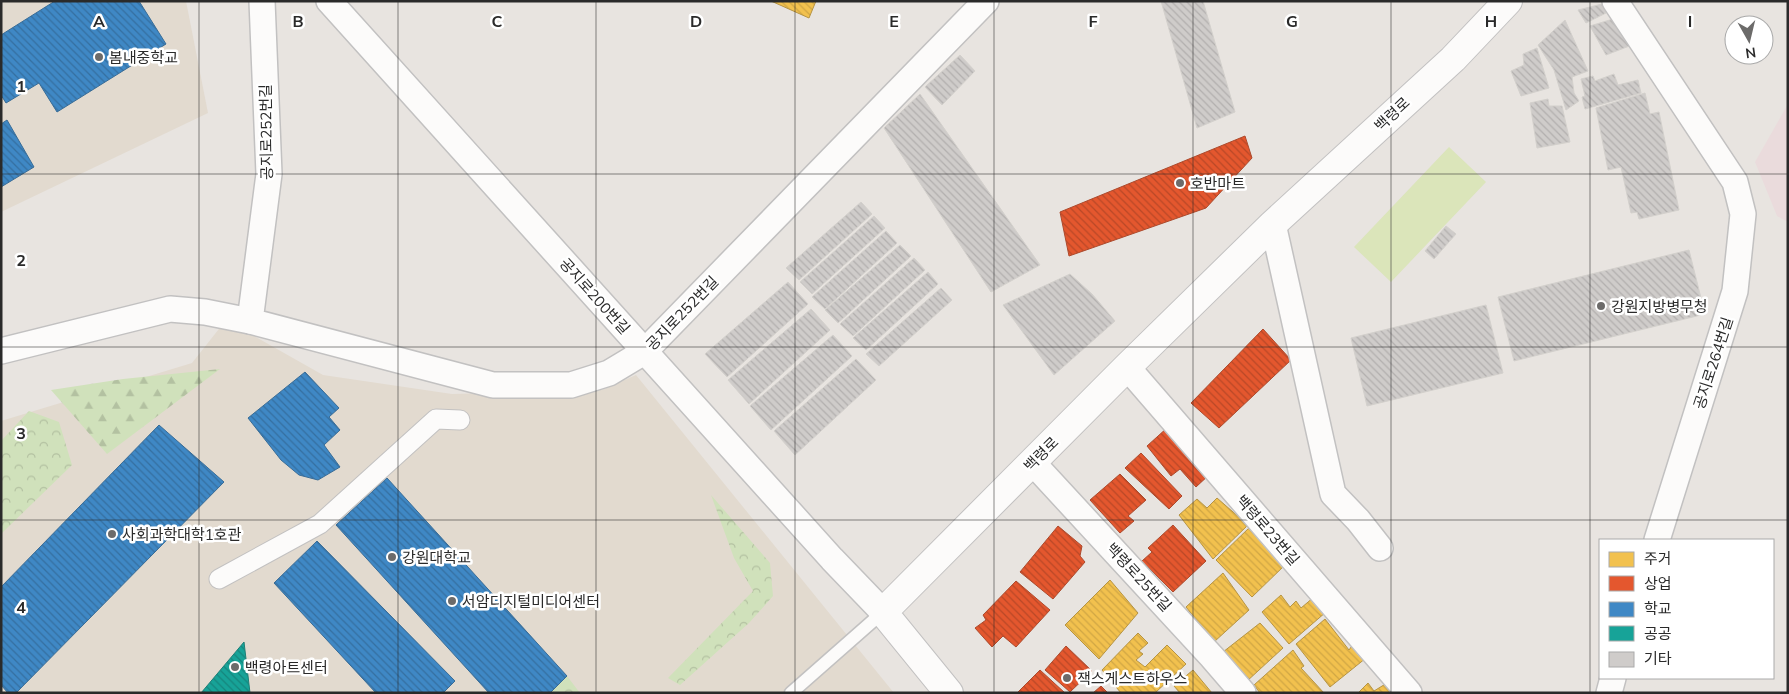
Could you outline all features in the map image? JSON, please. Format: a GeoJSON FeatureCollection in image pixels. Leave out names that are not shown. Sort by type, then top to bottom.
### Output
{"type":"FeatureCollection","features":[{"type":"Feature","properties":{"kind":"street","name":"공지로252번길"},"geometry":{"type":"LineString","coordinates":[[250,321],[269,174],[262,1]]}},
{"type":"Feature","properties":{"kind":"street","name":"공지로200번길"},"geometry":{"type":"LineString","coordinates":[[329,1],[644,352],[832,559],[883,612]]}},
{"type":"Feature","properties":{"kind":"street","name":"공지로252번길"},"geometry":{"type":"LineString","coordinates":[[1,351],[170,309],[205,312],[250,321],[493,385],[571,385],[609,373],[644,352],[986,1]]}},
{"type":"Feature","properties":{"kind":"street","name":"백령로"},"geometry":{"type":"LineString","coordinates":[[883,612],[1127,367],[1273,224],[1453,59],[1508,1]]}},
{"type":"Feature","properties":{"kind":"street","name":"공지로264번길"},"geometry":{"type":"LineString","coordinates":[[1615,1],[1735,182],[1743,214],[1736,291],[1657,539]]}},
{"type":"Feature","properties":{"kind":"street"},"geometry":{"type":"LineString","coordinates":[[1273,224],[1333,494],[1358,520],[1380,548]]}},
{"type":"Feature","properties":{"kind":"street","name":"백령로23번길"},"geometry":{"type":"LineString","coordinates":[[1127,367],[1409,693]]}},
{"type":"Feature","properties":{"kind":"street"},"geometry":{"type":"LineString","coordinates":[[219,579],[320,524],[436,420],[460,420]]}},
{"type":"Feature","properties":{"kind":"street","name":"백령로25번길"},"geometry":{"type":"LineString","coordinates":[[1033,463],[1243,693]]}},
{"type":"Feature","properties":{"kind":"street"},"geometry":{"type":"LineString","coordinates":[[883,612],[949,693]]}},
{"type":"Feature","properties":{"kind":"street"},"geometry":{"type":"LineString","coordinates":[[1609,693],[1613,679]]}},
{"type":"Feature","properties":{"kind":"lane"},"geometry":{"type":"LineString","coordinates":[[791,693],[883,612]]}},
{"type":"Feature","properties":{"kind":"shaded area","name":"봄내중학교"},"geometry":{"type":"Polygon","coordinates":[[[1,1],[186,1],[208,113],[1,212],[1,1]]]}},
{"type":"Feature","properties":{"kind":"shaded area"},"geometry":{"type":"Polygon","coordinates":[[[1788,104],[1788,222],[1777,216],[1755,162],[1788,104]]]}},
{"type":"Feature","properties":{"kind":"shaded area","name":"강원대학교"},"geometry":{"type":"Polygon","coordinates":[[[226,320],[323,375],[452,394],[602,390],[636,375],[894,693],[1,693],[1,421],[192,363],[226,320]]]}},
{"type":"Feature","properties":{"kind":"green space"},"geometry":{"type":"Polygon","coordinates":[[[1449,147],[1486,182],[1391,282],[1354,247],[1449,147]]]}},
{"type":"Feature","properties":{"kind":"green space"},"geometry":{"type":"Polygon","coordinates":[[[220,369],[107,454],[51,390],[123,379],[220,369]]]}},
{"type":"Feature","properties":{"kind":"green space"},"geometry":{"type":"Polygon","coordinates":[[[29,411],[59,422],[72,465],[1,534],[1,441],[29,411]]]}},
{"type":"Feature","properties":{"kind":"green space"},"geometry":{"type":"Polygon","coordinates":[[[711,495],[770,563],[773,596],[749,623],[680,685],[668,678],[753,591],[734,558],[711,495]]]}},
{"type":"Feature","properties":{"kind":"green space"},"geometry":{"type":"Polygon","coordinates":[[[567,676],[580,693],[550,693],[567,676]]]}},
{"type":"Feature","properties":{"kind":"building: 주거"},"geometry":{"type":"Polygon","coordinates":[[[771,1],[816,1],[809,18],[771,1]]]}},
{"type":"Feature","properties":{"kind":"building: 주거"},"geometry":{"type":"Polygon","coordinates":[[[1217,498],[1248,525],[1213,559],[1179,515],[1197,499],[1207,508],[1217,498]]]}},
{"type":"Feature","properties":{"kind":"building: 주거"},"geometry":{"type":"Polygon","coordinates":[[[1251,526],[1285,565],[1252,597],[1216,560],[1251,526]]]}},
{"type":"Feature","properties":{"kind":"building: 주거"},"geometry":{"type":"Polygon","coordinates":[[[1223,573],[1249,610],[1214,642],[1186,607],[1223,573]]]}},
{"type":"Feature","properties":{"kind":"building: 주거"},"geometry":{"type":"Polygon","coordinates":[[[1110,580],[1138,613],[1099,659],[1065,625],[1110,580]]]}},
{"type":"Feature","properties":{"kind":"building: 주거"},"geometry":{"type":"Polygon","coordinates":[[[1281,595],[1290,607],[1296,601],[1301,608],[1314,597],[1326,612],[1289,644],[1262,612],[1281,595]]]}},
{"type":"Feature","properties":{"kind":"building: 주거"},"geometry":{"type":"Polygon","coordinates":[[[1325,619],[1349,650],[1354,643],[1366,658],[1330,687],[1296,644],[1325,619]]]}},
{"type":"Feature","properties":{"kind":"building: 주거"},"geometry":{"type":"Polygon","coordinates":[[[1260,623],[1283,648],[1246,682],[1223,652],[1260,623]]]}},
{"type":"Feature","properties":{"kind":"building: 주거"},"geometry":{"type":"Polygon","coordinates":[[[1138,633],[1148,643],[1139,651],[1143,654],[1136,660],[1145,667],[1167,645],[1186,664],[1155,693],[1121,693],[1102,670],[1138,633]]]}},
{"type":"Feature","properties":{"kind":"building: 주거"},"geometry":{"type":"Polygon","coordinates":[[[1293,650],[1304,666],[1301,668],[1324,693],[1260,693],[1254,685],[1293,650]]]}},
{"type":"Feature","properties":{"kind":"building: 주거"},"geometry":{"type":"Polygon","coordinates":[[[1193,670],[1212,693],[1180,693],[1174,686],[1193,670]]]}},
{"type":"Feature","properties":{"kind":"building: 주거"},"geometry":{"type":"Polygon","coordinates":[[[1368,683],[1374,691],[1387,683],[1394,693],[1358,693],[1368,683]]]}},
{"type":"Feature","properties":{"kind":"building: 상업","name":"호반마트"},"geometry":{"type":"Polygon","coordinates":[[[1245,136],[1252,158],[1206,208],[1069,256],[1060,212],[1245,136]]]}},
{"type":"Feature","properties":{"kind":"building: 상업"},"geometry":{"type":"Polygon","coordinates":[[[1263,329],[1291,360],[1219,428],[1191,403],[1263,329]]]}},
{"type":"Feature","properties":{"kind":"building: 상업"},"geometry":{"type":"Polygon","coordinates":[[[1168,427],[1210,474],[1196,487],[1180,469],[1171,476],[1147,446],[1168,427]]]}},
{"type":"Feature","properties":{"kind":"building: 상업"},"geometry":{"type":"Polygon","coordinates":[[[1141,453],[1182,496],[1169,509],[1125,468],[1141,453]]]}},
{"type":"Feature","properties":{"kind":"building: 상업"},"geometry":{"type":"Polygon","coordinates":[[[1120,474],[1146,500],[1128,516],[1134,521],[1120,533],[1090,500],[1120,474]]]}},
{"type":"Feature","properties":{"kind":"building: 상업"},"geometry":{"type":"Polygon","coordinates":[[[1173,525],[1206,561],[1173,592],[1142,561],[1152,552],[1148,548],[1173,525]]]}},
{"type":"Feature","properties":{"kind":"building: 상업"},"geometry":{"type":"Polygon","coordinates":[[[1058,526],[1082,546],[1080,556],[1085,562],[1053,599],[1020,572],[1058,526]]]}},
{"type":"Feature","properties":{"kind":"building: 상업"},"geometry":{"type":"Polygon","coordinates":[[[1016,581],[1050,610],[1016,647],[1003,636],[992,647],[975,628],[986,620],[983,615],[1016,581]]]}},
{"type":"Feature","properties":{"kind":"building: 상업","name":"잭스게스트하우스"},"geometry":{"type":"Polygon","coordinates":[[[1066,646],[1092,671],[1070,692],[1045,670],[1066,646]]]}},
{"type":"Feature","properties":{"kind":"building: 상업"},"geometry":{"type":"Polygon","coordinates":[[[1040,670],[1065,693],[1017,693],[1040,670]]]}},
{"type":"Feature","properties":{"kind":"building: 상업","name":"잭스게스트하우스"},"geometry":{"type":"Polygon","coordinates":[[[1101,686],[1108,693],[1093,693],[1101,686]]]}},
{"type":"Feature","properties":{"kind":"building: 학교"},"geometry":{"type":"Polygon","coordinates":[[[55,1],[139,1],[166,44],[57,112],[39,83],[6,103],[1,95],[1,35],[55,1]]]}},
{"type":"Feature","properties":{"kind":"building: 학교"},"geometry":{"type":"Polygon","coordinates":[[[7,120],[34,167],[1,187],[1,124],[7,120]]]}},
{"type":"Feature","properties":{"kind":"building: 학교"},"geometry":{"type":"Polygon","coordinates":[[[305,372],[339,408],[329,417],[340,430],[324,445],[340,467],[318,480],[299,475],[281,460],[248,418],[305,372]]]}},
{"type":"Feature","properties":{"kind":"building: 학교","name":"사회과학대학1호관"},"geometry":{"type":"Polygon","coordinates":[[[159,425],[224,482],[16,693],[8,693],[1,685],[1,587],[159,425]]]}},
{"type":"Feature","properties":{"kind":"building: 학교","name":"서암디지털미디어센터"},"geometry":{"type":"Polygon","coordinates":[[[387,478],[567,676],[550,693],[489,693],[336,525],[387,478]]]}},
{"type":"Feature","properties":{"kind":"building: 학교"},"geometry":{"type":"Polygon","coordinates":[[[317,541],[455,681],[443,693],[376,693],[274,583],[317,541]]]}},
{"type":"Feature","properties":{"kind":"building: 공공","name":"백령아트센터"},"geometry":{"type":"Polygon","coordinates":[[[244,642],[250,693],[201,693],[244,642]]]}},
{"type":"Feature","properties":{"kind":"building: 기타"},"geometry":{"type":"Polygon","coordinates":[[[1161,1],[1203,1],[1235,112],[1197,128],[1161,1]]]}},
{"type":"Feature","properties":{"kind":"building: 기타"},"geometry":{"type":"Polygon","coordinates":[[[1602,4],[1606,13],[1586,23],[1578,10],[1602,4]]]}},
{"type":"Feature","properties":{"kind":"building: 기타"},"geometry":{"type":"Polygon","coordinates":[[[1613,19],[1632,45],[1606,55],[1590,26],[1613,19]]]}},
{"type":"Feature","properties":{"kind":"building: 기타"},"geometry":{"type":"Polygon","coordinates":[[[1565,20],[1588,71],[1572,77],[1574,93],[1579,101],[1566,110],[1554,70],[1538,45],[1565,20]]]}},
{"type":"Feature","properties":{"kind":"building: 기타"},"geometry":{"type":"Polygon","coordinates":[[[1537,48],[1549,88],[1521,96],[1511,71],[1524,65],[1523,54],[1537,48]]]}},
{"type":"Feature","properties":{"kind":"building: 기타"},"geometry":{"type":"Polygon","coordinates":[[[960,55],[975,71],[942,105],[925,87],[960,55]]]}},
{"type":"Feature","properties":{"kind":"building: 기타"},"geometry":{"type":"Polygon","coordinates":[[[1614,74],[1618,85],[1638,80],[1641,93],[1585,109],[1582,97],[1585,96],[1581,79],[1593,76],[1595,81],[1614,74]]]}},
{"type":"Feature","properties":{"kind":"building: 기타"},"geometry":{"type":"Polygon","coordinates":[[[1645,93],[1650,114],[1659,112],[1679,210],[1639,219],[1637,212],[1631,213],[1621,167],[1608,170],[1596,108],[1645,93]]]}},
{"type":"Feature","properties":{"kind":"building: 기타"},"geometry":{"type":"Polygon","coordinates":[[[920,94],[1040,265],[991,292],[884,128],[920,94]]]}},
{"type":"Feature","properties":{"kind":"building: 기타"},"geometry":{"type":"Polygon","coordinates":[[[1548,99],[1549,106],[1562,106],[1570,142],[1537,148],[1530,103],[1548,99]]]}},
{"type":"Feature","properties":{"kind":"building: 기타"},"geometry":{"type":"Polygon","coordinates":[[[861,202],[872,214],[799,280],[786,268],[861,202]]]}},
{"type":"Feature","properties":{"kind":"building: 기타"},"geometry":{"type":"Polygon","coordinates":[[[874,216],[885,228],[812,294],[800,282],[874,216]]]}},
{"type":"Feature","properties":{"kind":"building: 기타"},"geometry":{"type":"Polygon","coordinates":[[[1446,226],[1456,234],[1434,259],[1425,251],[1446,226]]]}},
{"type":"Feature","properties":{"kind":"building: 기타"},"geometry":{"type":"Polygon","coordinates":[[[886,231],[897,243],[825,309],[812,297],[886,231]]]}},
{"type":"Feature","properties":{"kind":"building: 기타"},"geometry":{"type":"Polygon","coordinates":[[[900,245],[911,256],[838,323],[825,310],[900,245]]]}},
{"type":"Feature","properties":{"kind":"building: 기타","name":"강원지방병무청"},"geometry":{"type":"Polygon","coordinates":[[[1689,250],[1705,314],[1514,361],[1498,297],[1689,250]]]}},
{"type":"Feature","properties":{"kind":"building: 기타"},"geometry":{"type":"Polygon","coordinates":[[[914,258],[925,270],[853,336],[840,324],[914,258]]]}},
{"type":"Feature","properties":{"kind":"building: 기타"},"geometry":{"type":"Polygon","coordinates":[[[928,272],[938,284],[866,350],[853,338],[928,272]]]}},
{"type":"Feature","properties":{"kind":"building: 기타"},"geometry":{"type":"Polygon","coordinates":[[[1070,274],[1092,294],[1115,321],[1054,375],[1003,305],[1070,274]]]}},
{"type":"Feature","properties":{"kind":"building: 기타"},"geometry":{"type":"Polygon","coordinates":[[[788,282],[808,304],[727,377],[705,354],[788,282]]]}},
{"type":"Feature","properties":{"kind":"building: 기타"},"geometry":{"type":"Polygon","coordinates":[[[941,288],[952,300],[879,366],[866,354],[941,288]]]}},
{"type":"Feature","properties":{"kind":"building: 기타"},"geometry":{"type":"Polygon","coordinates":[[[1486,305],[1503,373],[1367,406],[1351,338],[1486,305]]]}},
{"type":"Feature","properties":{"kind":"building: 기타"},"geometry":{"type":"Polygon","coordinates":[[[811,309],[830,330],[749,404],[728,380],[811,309]]]}},
{"type":"Feature","properties":{"kind":"building: 기타"},"geometry":{"type":"Polygon","coordinates":[[[833,335],[852,356],[771,430],[750,406],[833,335]]]}},
{"type":"Feature","properties":{"kind":"building: 기타"},"geometry":{"type":"Polygon","coordinates":[[[856,359],[876,380],[795,455],[774,431],[856,359]]]}},
{"type":"Feature","properties":{"kind":"place","name":"봄내중학교"},"geometry":{"type":"Point","coordinates":[99,57]}},
{"type":"Feature","properties":{"kind":"place","name":"호반마트"},"geometry":{"type":"Point","coordinates":[1180,183]}},
{"type":"Feature","properties":{"kind":"place","name":"강원지방병무청"},"geometry":{"type":"Point","coordinates":[1601,306]}},
{"type":"Feature","properties":{"kind":"place","name":"사회과학대학1호관"},"geometry":{"type":"Point","coordinates":[112,534]}},
{"type":"Feature","properties":{"kind":"place","name":"강원대학교"},"geometry":{"type":"Point","coordinates":[392,557]}},
{"type":"Feature","properties":{"kind":"place","name":"서암디지털미디어센터"},"geometry":{"type":"Point","coordinates":[452,601]}},
{"type":"Feature","properties":{"kind":"place","name":"백령아트센터"},"geometry":{"type":"Point","coordinates":[235,667]}},
{"type":"Feature","properties":{"kind":"place","name":"잭스게스트하우스"},"geometry":{"type":"Point","coordinates":[1067,678]}}]}
